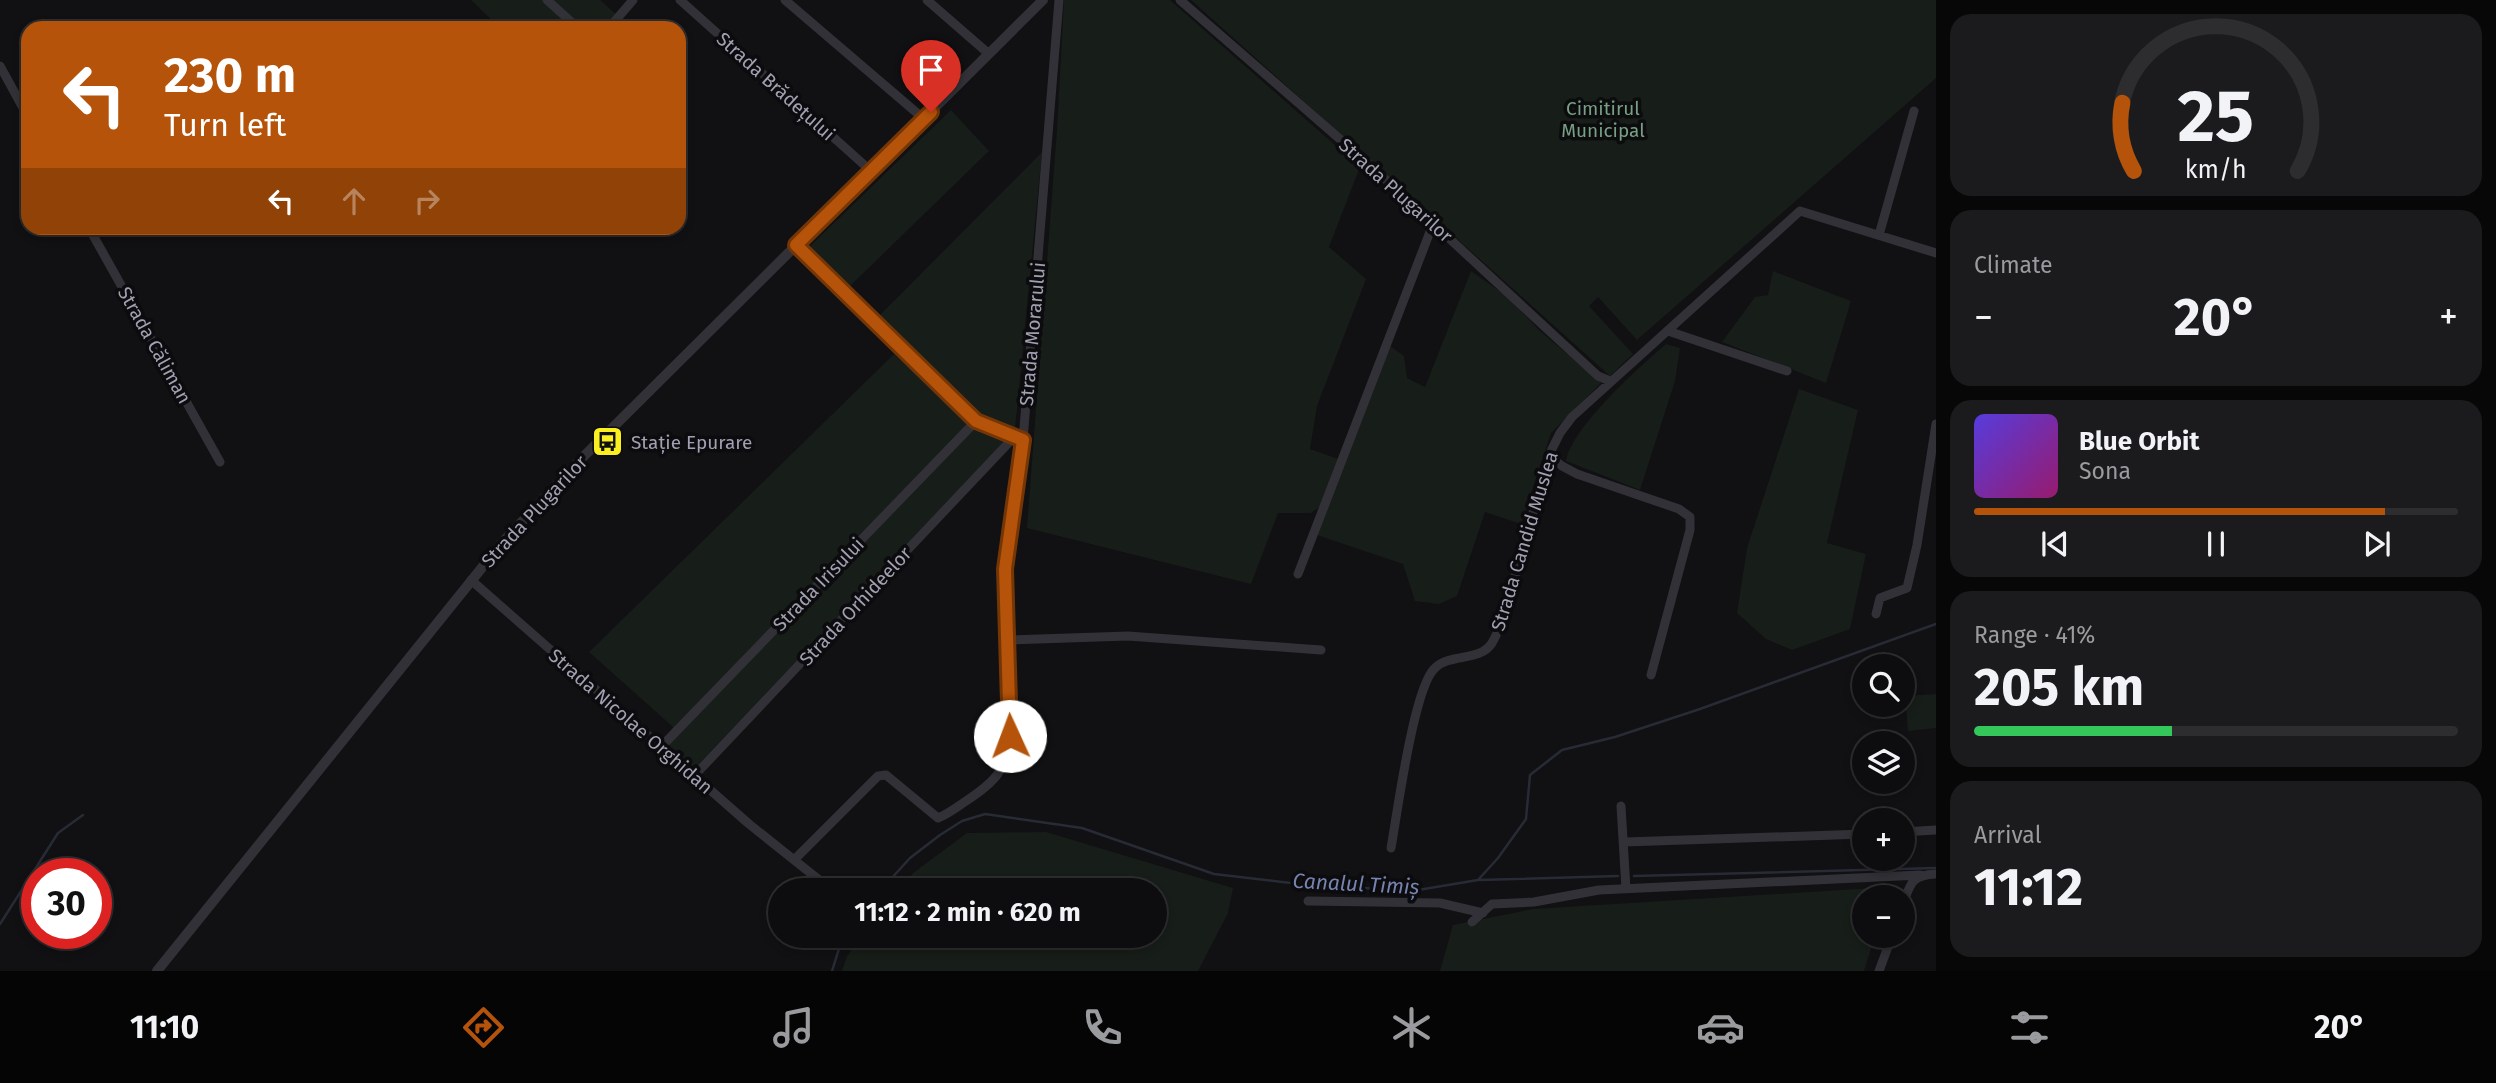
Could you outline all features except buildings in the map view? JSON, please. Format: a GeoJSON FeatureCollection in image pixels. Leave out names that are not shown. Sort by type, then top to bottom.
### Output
{"type":"FeatureCollection","features":[{"type":"Feature","properties":{"kind":"street"},"geometry":{"type":"LineString","coordinates":[[547,0],[570,21]]}},
{"type":"Feature","properties":{"kind":"street"},"geometry":{"type":"LineString","coordinates":[[615,21],[633,0]]}},
{"type":"Feature","properties":{"kind":"street","name":"Strada Brădețului"},"geometry":{"type":"LineString","coordinates":[[680,0],[871,171]]}},
{"type":"Feature","properties":{"kind":"street"},"geometry":{"type":"LineString","coordinates":[[785,0],[925,119]]}},
{"type":"Feature","properties":{"kind":"street"},"geometry":{"type":"LineString","coordinates":[[928,0],[989,54]]}},
{"type":"Feature","properties":{"kind":"street","name":"Strada Plugarilor"},"geometry":{"type":"LineString","coordinates":[[157,971],[501,544],[579,461],[1043,0]]}},
{"type":"Feature","properties":{"kind":"street","name":"Strada Morarului"},"geometry":{"type":"LineString","coordinates":[[795,859],[881,775],[886,775],[938,818],[995,779],[1008,752],[1010,736],[1005,569],[1059,0]]}},
{"type":"Feature","properties":{"kind":"street","name":"Strada Plugarilor"},"geometry":{"type":"LineString","coordinates":[[1180,0],[1372,167],[1598,376],[1610,381]]}},
{"type":"Feature","properties":{"kind":"street"},"geometry":{"type":"LineString","coordinates":[[0,66],[21,104]]}},
{"type":"Feature","properties":{"kind":"street"},"geometry":{"type":"LineString","coordinates":[[1914,111],[1879,235],[1936,253]]}},
{"type":"Feature","properties":{"kind":"street","name":"Strada Candid Muslea"},"geometry":{"type":"LineString","coordinates":[[1391,848],[1417,708],[1424,685],[1434,668],[1476,654],[1491,644],[1505,609],[1549,456],[1560,433],[1572,417],[1800,211],[1879,235]]}},
{"type":"Feature","properties":{"kind":"street"},"geometry":{"type":"LineString","coordinates":[[1298,574],[1433,224]]}},
{"type":"Feature","properties":{"kind":"street","name":"Strada Căliman"},"geometry":{"type":"LineString","coordinates":[[93,235],[220,462]]}},
{"type":"Feature","properties":{"kind":"street"},"geometry":{"type":"LineString","coordinates":[[796,245],[976,421],[1019,438]]}},
{"type":"Feature","properties":{"kind":"street"},"geometry":{"type":"LineString","coordinates":[[1668,331],[1787,371]]}},
{"type":"Feature","properties":{"kind":"street","name":"Strada Irisului"},"geometry":{"type":"LineString","coordinates":[[661,747],[976,421]]}},
{"type":"Feature","properties":{"kind":"street"},"geometry":{"type":"LineString","coordinates":[[1876,614],[1880,598],[1907,588],[1917,544],[1936,424]]}},
{"type":"Feature","properties":{"kind":"street","name":"Strada Orhideelor"},"geometry":{"type":"LineString","coordinates":[[694,776],[1019,438]]}},
{"type":"Feature","properties":{"kind":"street"},"geometry":{"type":"LineString","coordinates":[[1549,456],[1569,470],[1679,509],[1690,517],[1690,530],[1650,675]]}},
{"type":"Feature","properties":{"kind":"street","name":"Strada Nicolae Orghidan"},"geometry":{"type":"LineString","coordinates":[[471,580],[749,824],[817,878]]}},
{"type":"Feature","properties":{"kind":"street"},"geometry":{"type":"LineString","coordinates":[[1007,640],[1128,636],[1321,650]]}},
{"type":"Feature","properties":{"kind":"street"},"geometry":{"type":"LineString","coordinates":[[1621,806],[1626,889]]}},
{"type":"Feature","properties":{"kind":"street"},"geometry":{"type":"LineString","coordinates":[[1915,831],[1936,830]]}},
{"type":"Feature","properties":{"kind":"street"},"geometry":{"type":"LineString","coordinates":[[1625,842],[1852,834]]}},
{"type":"Feature","properties":{"kind":"street"},"geometry":{"type":"LineString","coordinates":[[1472,922],[1492,904],[1534,902],[1599,890],[1936,874]]}},
{"type":"Feature","properties":{"kind":"street"},"geometry":{"type":"LineString","coordinates":[[1911,885],[1920,875]]}},
{"type":"Feature","properties":{"kind":"street"},"geometry":{"type":"LineString","coordinates":[[1308,901],[1440,903],[1483,913]]}},
{"type":"Feature","properties":{"kind":"street"},"geometry":{"type":"LineString","coordinates":[[1879,971],[1888,948]]}},
{"type":"Feature","properties":{"kind":"green space"},"geometry":{"type":"Polygon","coordinates":[[[471,0],[600,0],[624,21],[493,21],[471,0]]]}},
{"type":"Feature","properties":{"kind":"green space"},"geometry":{"type":"Polygon","coordinates":[[[1064,0],[1170,0],[1360,167],[1329,247],[1366,279],[1317,406],[1310,449],[1341,460],[1390,346],[1404,356],[1407,378],[1425,387],[1471,271],[1508,297],[1539,330],[1601,383],[1551,433],[1521,524],[1485,512],[1457,596],[1439,604],[1415,601],[1403,564],[1314,534],[1321,506],[1311,513],[1278,513],[1251,584],[1027,528],[1064,0]]]}},
{"type":"Feature","properties":{"kind":"green space","name":"Cimitirul Municipal"},"geometry":{"type":"Polygon","coordinates":[[[1191,0],[1936,0],[1936,78],[1637,340],[1598,297],[1589,306],[1633,354],[1610,376],[1191,0]]]}},
{"type":"Feature","properties":{"kind":"green space"},"geometry":{"type":"Polygon","coordinates":[[[951,110],[989,151],[846,290],[807,249],[951,110]]]}},
{"type":"Feature","properties":{"kind":"green space"},"geometry":{"type":"Polygon","coordinates":[[[1042,152],[1015,429],[981,415],[878,317],[1042,152]]]}},
{"type":"Feature","properties":{"kind":"green space"},"geometry":{"type":"Polygon","coordinates":[[[1773,271],[1851,301],[1826,383],[1722,342],[1755,297],[1768,295],[1773,271]]]}},
{"type":"Feature","properties":{"kind":"green space"},"geometry":{"type":"Polygon","coordinates":[[[1666,344],[1680,348],[1675,381],[1640,490],[1566,461],[1571,447],[1593,415],[1666,344]]]}},
{"type":"Feature","properties":{"kind":"green space"},"geometry":{"type":"Polygon","coordinates":[[[894,354],[968,422],[1009,437],[694,769],[667,746],[673,727],[589,652],[894,354]]]}},
{"type":"Feature","properties":{"kind":"green space"},"geometry":{"type":"Polygon","coordinates":[[[1799,389],[1858,410],[1827,543],[1866,554],[1850,629],[1792,650],[1766,639],[1737,613],[1747,548],[1799,389]]]}},
{"type":"Feature","properties":{"kind":"green space"},"geometry":{"type":"Polygon","coordinates":[[[1936,694],[1936,728],[1908,731],[1907,717],[1915,717],[1915,695],[1936,694]]]}},
{"type":"Feature","properties":{"kind":"green space"},"geometry":{"type":"Polygon","coordinates":[[[1046,832],[1233,888],[1228,913],[1198,971],[842,971],[847,956],[853,948],[1167,948],[1167,878],[909,878],[967,833],[1046,832]]]}},
{"type":"Feature","properties":{"kind":"green space"},"geometry":{"type":"Polygon","coordinates":[[[1852,889],[1852,948],[1871,948],[1864,971],[1440,971],[1453,925],[1533,909],[1852,889]]]}},
{"type":"Feature","properties":{"kind":"waterway","name":"Canalul Timiș"},"geometry":{"type":"LineString","coordinates":[[892,878],[910,858],[940,835],[962,821],[985,814],[1082,828],[1214,874],[1299,884],[1412,891],[1478,880],[1498,858],[1526,819],[1530,775],[1562,750],[1615,737],[1700,709],[1936,624]]}},
{"type":"Feature","properties":{"kind":"waterway"},"geometry":{"type":"LineString","coordinates":[[0,924],[58,833],[83,815]]}},
{"type":"Feature","properties":{"kind":"waterway"},"geometry":{"type":"LineString","coordinates":[[1634,876],[1936,868]]}},
{"type":"Feature","properties":{"kind":"waterway"},"geometry":{"type":"LineString","coordinates":[[1478,880],[1618,876]]}},
{"type":"Feature","properties":{"kind":"waterway","name":"Canalul Timiș"},"geometry":{"type":"LineString","coordinates":[[832,971],[839,948]]}},
{"type":"Feature","properties":{"kind":"place","name":"Stație Epurare"},"geometry":{"type":"Point","coordinates":[608,442]}},
{"type":"Feature","properties":{"kind":"route"},"geometry":{"type":"LineString","coordinates":[[931,112],[796,245],[976,421],[1023,440],[1005,569],[1010,736]]}}]}
